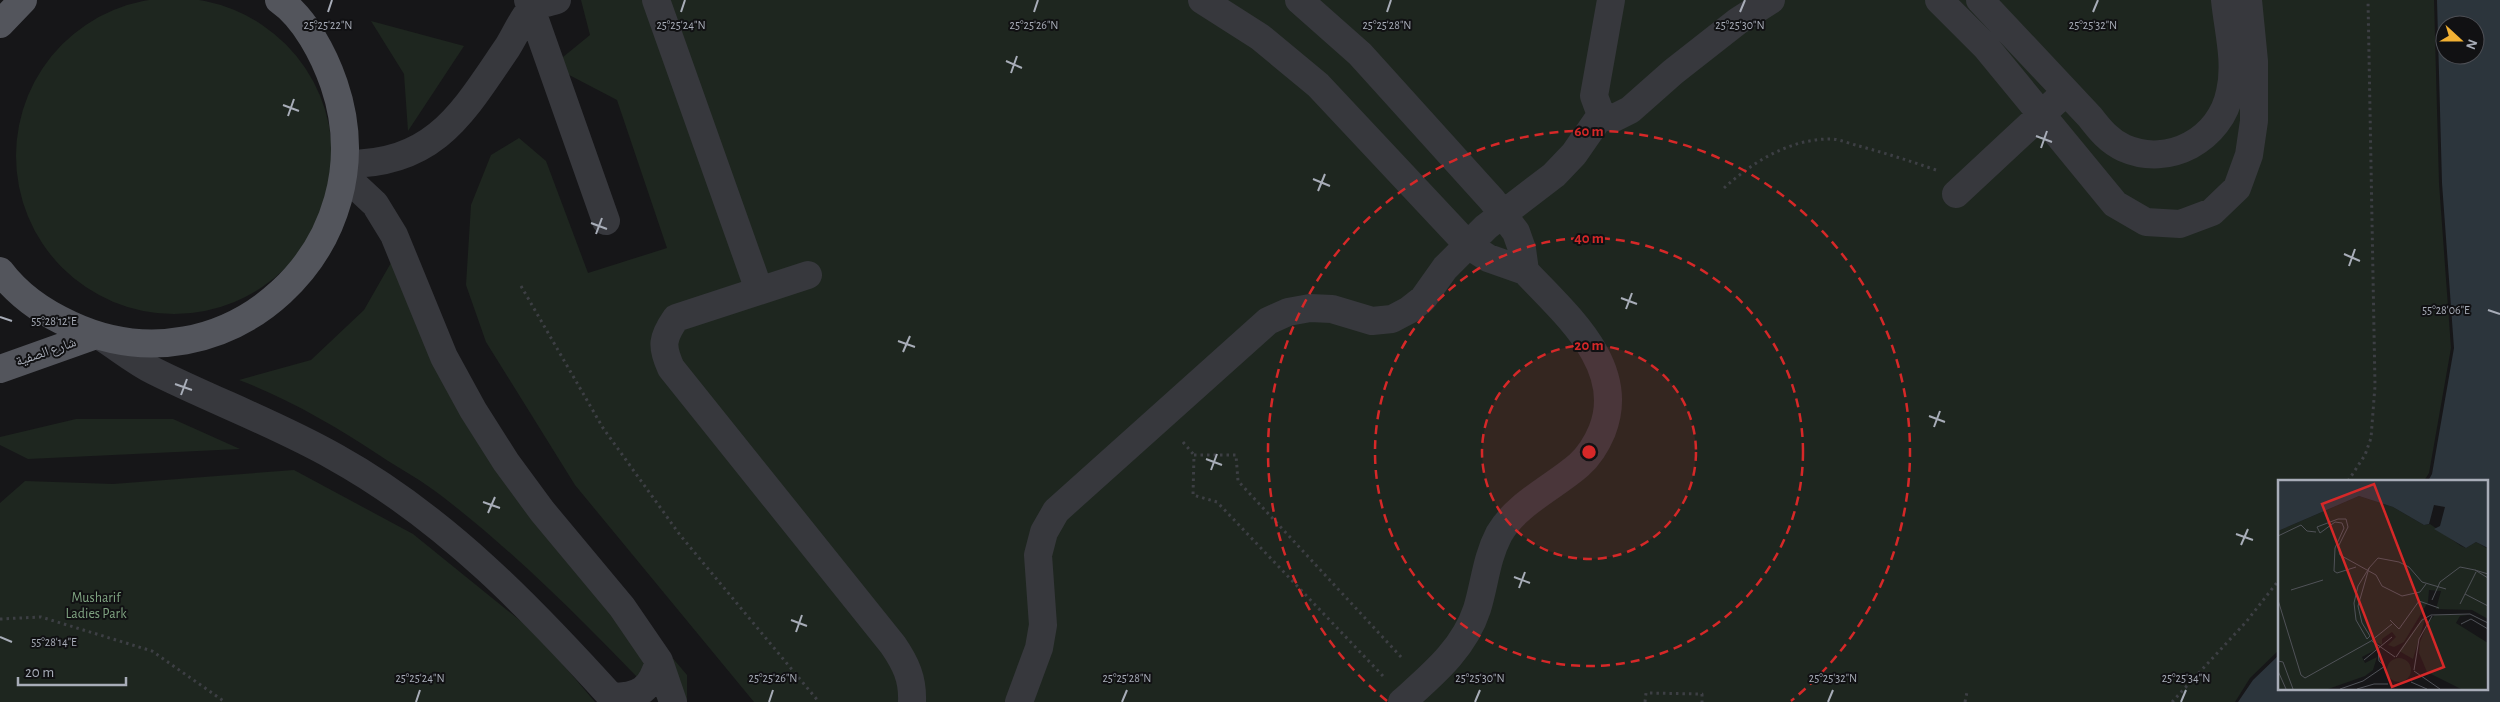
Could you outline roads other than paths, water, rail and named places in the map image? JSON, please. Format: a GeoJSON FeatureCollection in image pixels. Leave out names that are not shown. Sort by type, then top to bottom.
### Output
{"type":"FeatureCollection","features":[{"type":"Feature","properties":{"kind":"main road"},"geometry":{"type":"LineString","coordinates":[[0,24],[23,0]]}},
{"type":"Feature","properties":{"kind":"main road"},"geometry":{"type":"LineString","coordinates":[[0,271],[10,284],[48,315],[98,337],[157,344],[210,334],[259,311],[300,274],[329,228],[346,170],[343,109],[325,56],[289,3]]}},
{"type":"Feature","properties":{"kind":"main road","name":"شارع الصفية"},"geometry":{"type":"LineString","coordinates":[[0,369],[98,337]]}},
{"type":"Feature","properties":{"kind":"lane"},"geometry":{"type":"LineString","coordinates":[[522,3],[556,0]]}},
{"type":"Feature","properties":{"kind":"lane"},"geometry":{"type":"LineString","coordinates":[[656,0],[759,290]]}},
{"type":"Feature","properties":{"kind":"lane"},"geometry":{"type":"LineString","coordinates":[[1202,0],[1260,36],[1318,85],[1468,245],[1488,258],[1525,271],[1589,343],[1603,366],[1609,392],[1607,419],[1597,443],[1580,464],[1521,509],[1500,532],[1487,560],[1482,591],[1468,630],[1444,664],[1410,695]]}},
{"type":"Feature","properties":{"kind":"lane"},"geometry":{"type":"LineString","coordinates":[[1300,0],[1360,54],[1503,213],[1516,232],[1522,249],[1525,271]]}},
{"type":"Feature","properties":{"kind":"lane"},"geometry":{"type":"LineString","coordinates":[[1601,115],[1594,96],[1611,0]]}},
{"type":"Feature","properties":{"kind":"lane"},"geometry":{"type":"LineString","coordinates":[[1601,115],[1614,118],[1630,110],[1673,72],[1738,22],[1771,0]]}},
{"type":"Feature","properties":{"kind":"lane"},"geometry":{"type":"LineString","coordinates":[[1939,0],[1986,47],[2043,114],[2115,204],[2146,222],[2180,224],[2212,212],[2237,188],[2249,155],[2254,121],[2254,61],[2248,0]]}},
{"type":"Feature","properties":{"kind":"lane"},"geometry":{"type":"LineString","coordinates":[[1980,0],[2104,135],[2124,148],[2146,155],[2168,154],[2190,146],[2209,133],[2223,114],[2230,92],[2233,70],[2225,0]]}},
{"type":"Feature","properties":{"kind":"lane"},"geometry":{"type":"LineString","coordinates":[[522,3],[475,94],[437,138],[394,160],[346,170],[375,204],[394,235],[444,357],[473,410],[496,447],[542,511],[622,607],[659,661],[673,702]]}},
{"type":"Feature","properties":{"kind":"lane"},"geometry":{"type":"LineString","coordinates":[[522,3],[606,221]]}},
{"type":"Feature","properties":{"kind":"lane"},"geometry":{"type":"LineString","coordinates":[[1962,187],[2066,92]]}},
{"type":"Feature","properties":{"kind":"lane"},"geometry":{"type":"LineString","coordinates":[[1019,702],[1039,648],[1043,616],[1038,555],[1044,532],[1056,511],[1268,321],[1288,312],[1310,308],[1332,309],[1372,321],[1392,319],[1409,310],[1423,299],[1445,268],[1468,245],[1503,213],[1554,175],[1574,154],[1601,115]]}},
{"type":"Feature","properties":{"kind":"lane"},"geometry":{"type":"LineString","coordinates":[[808,275],[676,318],[666,332],[663,351],[672,368],[893,645],[905,662],[912,684],[912,702]]}},
{"type":"Feature","properties":{"kind":"lane"},"geometry":{"type":"LineString","coordinates":[[98,337],[152,370],[270,423],[336,457],[398,497],[457,542],[513,592],[614,700],[628,698],[644,690],[654,678],[659,661]]}},
{"type":"Feature","properties":{"kind":"park label","name":"Musharif Ladies Park"},"geometry":{"type":"Point","coordinates":[96,606]}}]}
